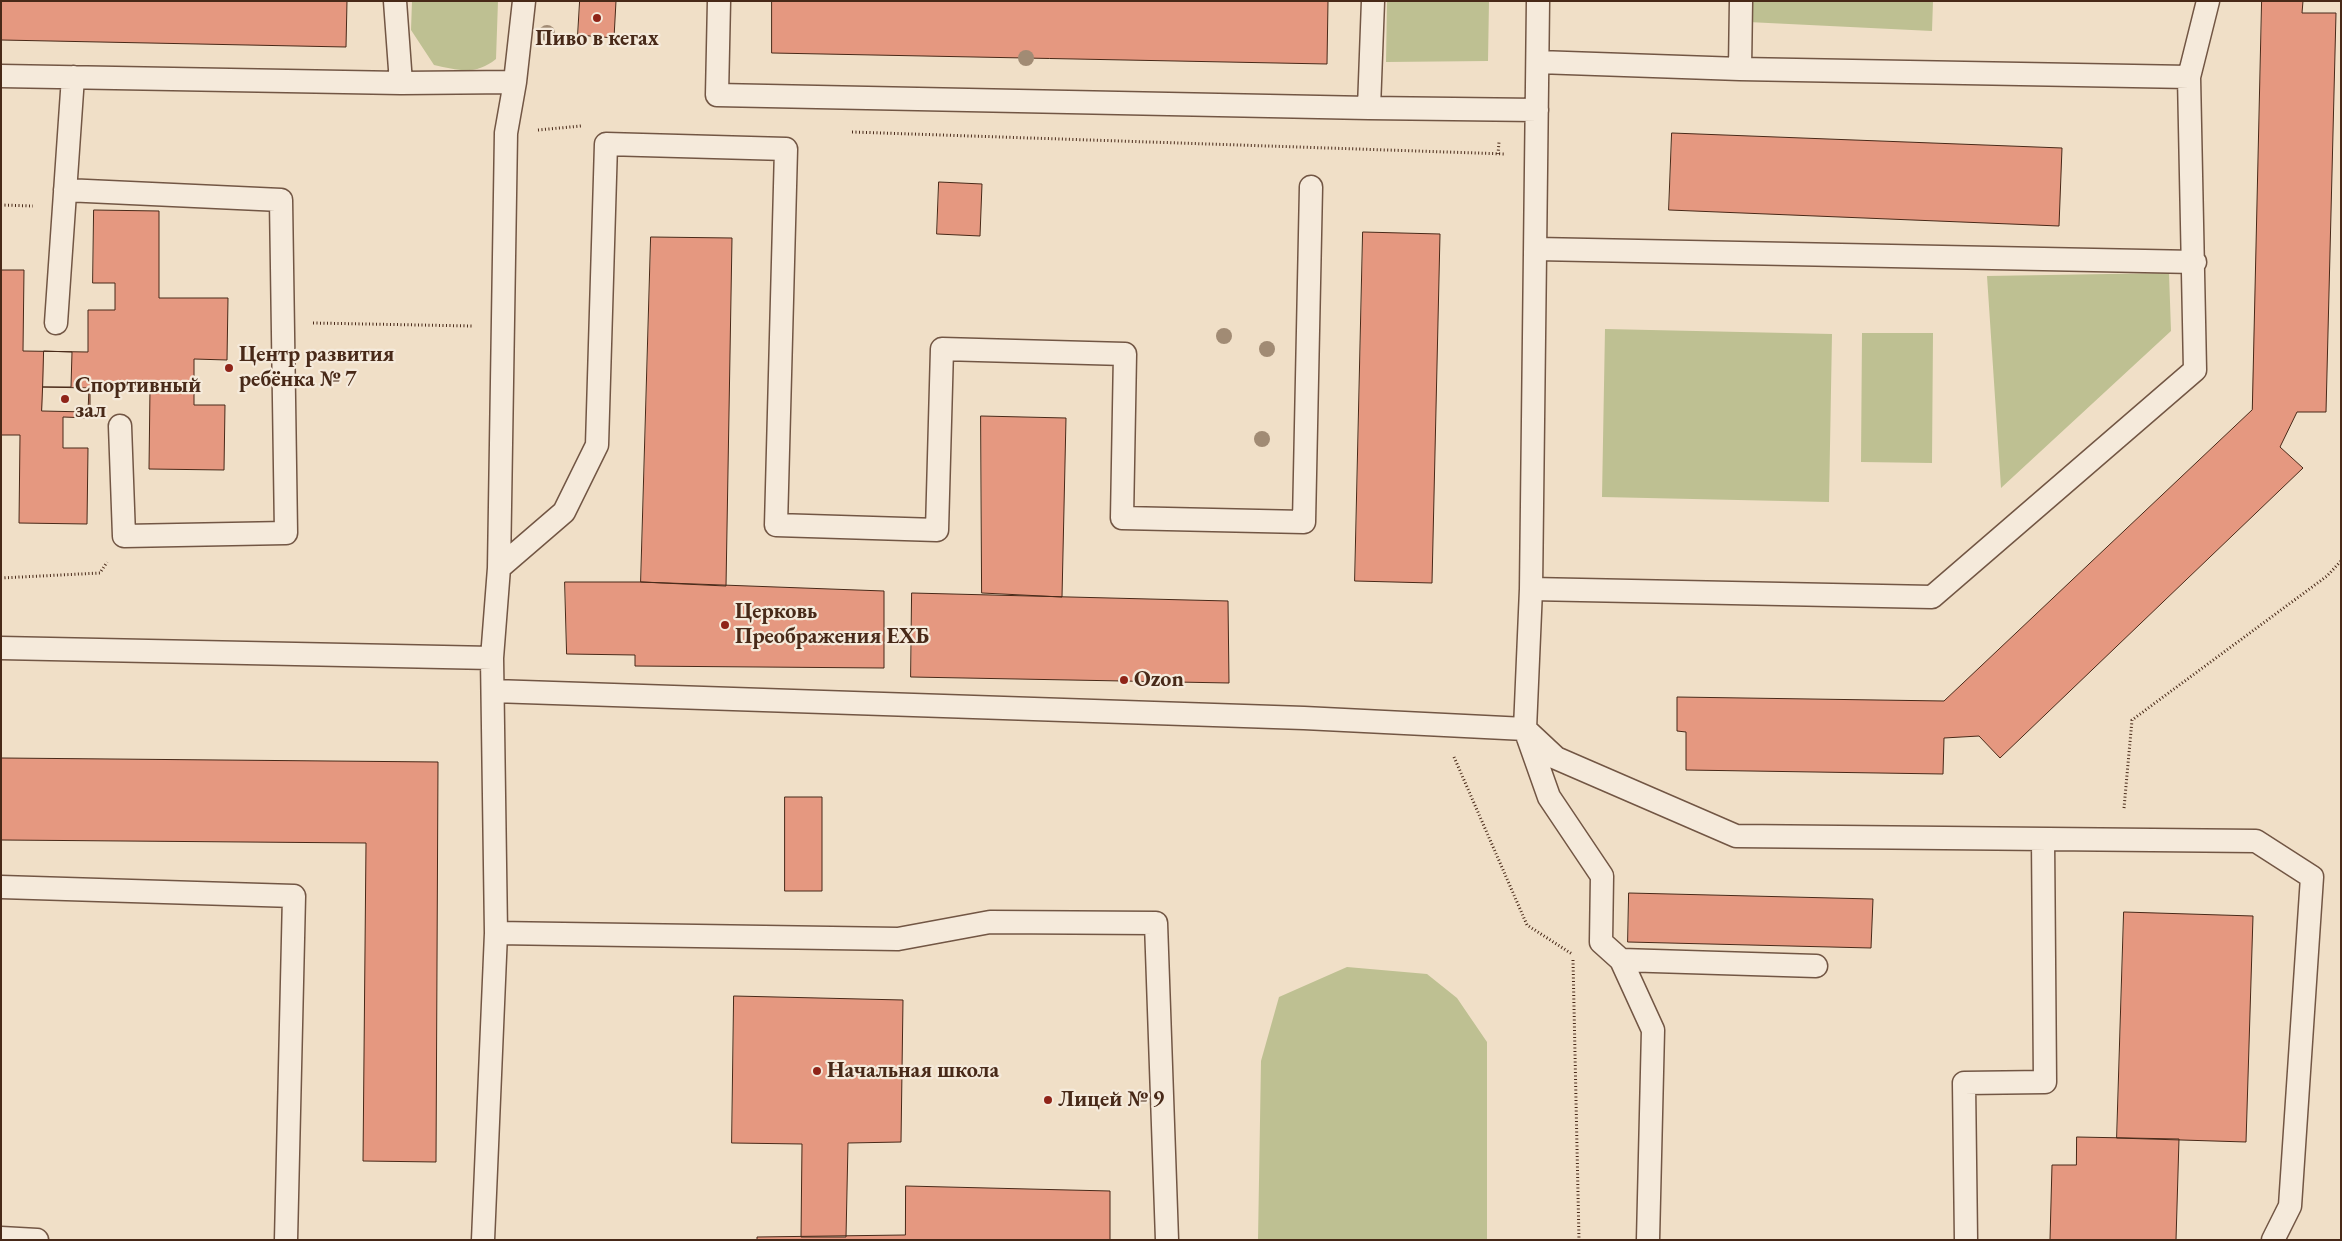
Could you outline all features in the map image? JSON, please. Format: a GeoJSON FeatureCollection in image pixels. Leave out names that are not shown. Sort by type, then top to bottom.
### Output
{"type":"FeatureCollection","features":[{"type":"Feature","properties":{"kind":"lane"},"geometry":{"type":"LineString","coordinates":[[395,1],[401,83]]}},
{"type":"Feature","properties":{"kind":"lane"},"geometry":{"type":"LineString","coordinates":[[483,1240],[496,933],[492,658],[499,568],[506,133],[516,82],[524,1]]}},
{"type":"Feature","properties":{"kind":"lane"},"geometry":{"type":"LineString","coordinates":[[720,1],[717,95],[1537,110]]}},
{"type":"Feature","properties":{"kind":"lane"},"geometry":{"type":"LineString","coordinates":[[1369,108],[1373,1]]}},
{"type":"Feature","properties":{"kind":"lane"},"geometry":{"type":"LineString","coordinates":[[1538,1],[1532,589],[1525,729],[1549,797],[1602,876],[1601,942],[1621,960],[1653,1030],[1648,1240]]}},
{"type":"Feature","properties":{"kind":"lane"},"geometry":{"type":"LineString","coordinates":[[1740,69],[1741,1]]}},
{"type":"Feature","properties":{"kind":"lane"},"geometry":{"type":"LineString","coordinates":[[1532,589],[1932,597],[2195,370],[2195,262],[2190,77],[2208,1]]}},
{"type":"Feature","properties":{"kind":"lane"},"geometry":{"type":"LineString","coordinates":[[1538,62],[1740,69],[2190,77]]}},
{"type":"Feature","properties":{"kind":"lane"},"geometry":{"type":"LineString","coordinates":[[1,76],[401,83],[516,82]]}},
{"type":"Feature","properties":{"kind":"lane"},"geometry":{"type":"LineString","coordinates":[[56,322],[73,77]]}},
{"type":"Feature","properties":{"kind":"lane"},"geometry":{"type":"LineString","coordinates":[[499,568],[564,512],[597,445],[606,144],[786,149],[776,525],[937,530],[942,349],[1125,354],[1122,518],[1304,522],[1311,187]]}},
{"type":"Feature","properties":{"kind":"lane"},"geometry":{"type":"LineString","coordinates":[[65,190],[281,200],[286,534],[124,536],[120,426]]}},
{"type":"Feature","properties":{"kind":"lane"},"geometry":{"type":"LineString","coordinates":[[1536,249],[2195,262]]}},
{"type":"Feature","properties":{"kind":"lane"},"geometry":{"type":"LineString","coordinates":[[1,648],[492,658]]}},
{"type":"Feature","properties":{"kind":"lane"},"geometry":{"type":"LineString","coordinates":[[493,690],[1440,724],[1525,729],[1556,758],[1736,836],[2256,840],[2312,877],[2290,1206],[2273,1240]]}},
{"type":"Feature","properties":{"kind":"lane"},"geometry":{"type":"LineString","coordinates":[[1966,1240],[1964,1083],[2045,1082],[2043,839]]}},
{"type":"Feature","properties":{"kind":"lane"},"geometry":{"type":"LineString","coordinates":[[1,887],[294,896],[286,1240]]}},
{"type":"Feature","properties":{"kind":"lane"},"geometry":{"type":"LineString","coordinates":[[496,933],[898,939],[990,922],[1156,923],[1167,1240]]}},
{"type":"Feature","properties":{"kind":"lane"},"geometry":{"type":"LineString","coordinates":[[1621,960],[1816,966]]}},
{"type":"Feature","properties":{"kind":"lane"},"geometry":{"type":"LineString","coordinates":[[1,1238],[37,1240]]}},
{"type":"Feature","properties":{"kind":"path"},"geometry":{"type":"LineString","coordinates":[[506,133],[582,126]]}},
{"type":"Feature","properties":{"kind":"path"},"geometry":{"type":"LineString","coordinates":[[849,132],[1536,156]]}},
{"type":"Feature","properties":{"kind":"path"},"geometry":{"type":"LineString","coordinates":[[283,322],[503,326]]}},
{"type":"Feature","properties":{"kind":"path"},"geometry":{"type":"LineString","coordinates":[[1,578],[100,573],[124,536]]}},
{"type":"Feature","properties":{"kind":"path"},"geometry":{"type":"LineString","coordinates":[[2121,840],[2132,720],[2327,576],[2341,561]]}},
{"type":"Feature","properties":{"kind":"path"},"geometry":{"type":"LineString","coordinates":[[1440,724],[1526,925],[1573,955],[1580,1240]]}},
{"type":"Feature","properties":{"kind":"green space"},"geometry":{"type":"Polygon","coordinates":[[[412,1],[498,1],[496,59],[481,68],[473,70],[459,70],[434,65],[411,30],[412,1]]]}},
{"type":"Feature","properties":{"kind":"green space"},"geometry":{"type":"Polygon","coordinates":[[[1387,1],[1489,1],[1488,61],[1386,62],[1387,1]]]}},
{"type":"Feature","properties":{"kind":"green space"},"geometry":{"type":"Polygon","coordinates":[[[1749,1],[1933,1],[1932,31],[1748,22],[1749,1]]]}},
{"type":"Feature","properties":{"kind":"green space"},"geometry":{"type":"Polygon","coordinates":[[[2169,273],[2171,331],[2001,488],[1987,276],[2169,273]]]}},
{"type":"Feature","properties":{"kind":"green space"},"geometry":{"type":"Polygon","coordinates":[[[1605,329],[1832,334],[1829,502],[1602,497],[1605,329]]]}},
{"type":"Feature","properties":{"kind":"green space"},"geometry":{"type":"Polygon","coordinates":[[[1862,333],[1933,333],[1932,463],[1861,462],[1862,333]]]}},
{"type":"Feature","properties":{"kind":"green space"},"geometry":{"type":"Polygon","coordinates":[[[1347,967],[1427,974],[1457,998],[1487,1042],[1487,1240],[1258,1240],[1261,1061],[1279,997],[1347,967]]]}},
{"type":"Feature","properties":{"kind":"building"},"geometry":{"type":"Polygon","coordinates":[[[1,1],[347,1],[346,47],[1,40],[1,1]]]}},
{"type":"Feature","properties":{"kind":"building","name":"Пиво в кегах"},"geometry":{"type":"Polygon","coordinates":[[[580,1],[616,1],[614,38],[578,35],[580,1]]]}},
{"type":"Feature","properties":{"kind":"building"},"geometry":{"type":"Polygon","coordinates":[[[772,1],[1328,1],[1327,64],[772,53],[772,1]]]}},
{"type":"Feature","properties":{"kind":"building"},"geometry":{"type":"Polygon","coordinates":[[[2262,1],[2303,1],[2302,13],[2336,13],[2326,412],[2297,412],[2280,447],[2303,468],[2000,758],[1979,736],[1944,738],[1943,774],[1686,770],[1686,732],[1677,731],[1677,697],[1944,701],[2252,410],[2262,1]]]}},
{"type":"Feature","properties":{"kind":"building"},"geometry":{"type":"Polygon","coordinates":[[[1672,133],[2062,148],[2059,226],[1669,210],[1672,133]]]}},
{"type":"Feature","properties":{"kind":"building"},"geometry":{"type":"Polygon","coordinates":[[[939,182],[982,184],[980,236],[937,234],[939,182]]]}},
{"type":"Feature","properties":{"kind":"building"},"geometry":{"type":"Polygon","coordinates":[[[94,210],[159,211],[159,298],[228,298],[227,360],[194,359],[194,405],[225,405],[224,470],[149,469],[150,388],[90,388],[90,418],[63,417],[63,448],[88,448],[87,524],[19,523],[20,435],[1,435],[1,270],[24,270],[23,351],[88,352],[88,310],[115,310],[115,283],[93,283],[94,210]]]}},
{"type":"Feature","properties":{"kind":"building"},"geometry":{"type":"Polygon","coordinates":[[[1363,232],[1440,234],[1432,583],[1355,581],[1363,232]]]}},
{"type":"Feature","properties":{"kind":"building"},"geometry":{"type":"Polygon","coordinates":[[[651,237],[732,238],[726,586],[641,582],[651,237]]]}},
{"type":"Feature","properties":{"kind":"building"},"geometry":{"type":"Polygon","coordinates":[[[44,351],[72,352],[71,387],[43,387],[44,351]]]}},
{"type":"Feature","properties":{"kind":"building","name":"Спортивный зал"},"geometry":{"type":"Polygon","coordinates":[[[43,387],[89,388],[88,412],[42,411],[43,387]]]}},
{"type":"Feature","properties":{"kind":"building"},"geometry":{"type":"Polygon","coordinates":[[[981,416],[1066,418],[1062,597],[982,593],[981,416]]]}},
{"type":"Feature","properties":{"kind":"building"},"geometry":{"type":"Polygon","coordinates":[[[565,582],[641,582],[884,591],[884,668],[635,666],[635,655],[567,654],[565,582]]]}},
{"type":"Feature","properties":{"kind":"building"},"geometry":{"type":"Polygon","coordinates":[[[912,593],[1228,601],[1229,683],[911,677],[912,593]]]}},
{"type":"Feature","properties":{"kind":"building"},"geometry":{"type":"Polygon","coordinates":[[[1,758],[438,762],[436,1162],[363,1161],[366,843],[1,840],[1,758]]]}},
{"type":"Feature","properties":{"kind":"building"},"geometry":{"type":"Polygon","coordinates":[[[785,797],[822,797],[822,891],[785,891],[785,797]]]}},
{"type":"Feature","properties":{"kind":"building"},"geometry":{"type":"Polygon","coordinates":[[[1629,893],[1873,899],[1871,948],[1628,942],[1629,893]]]}},
{"type":"Feature","properties":{"kind":"building"},"geometry":{"type":"Polygon","coordinates":[[[2124,912],[2253,916],[2246,1142],[2117,1138],[2124,912]]]}},
{"type":"Feature","properties":{"kind":"building","name":"Начальная школа"},"geometry":{"type":"Polygon","coordinates":[[[734,996],[903,1000],[901,1142],[848,1143],[846,1237],[801,1237],[802,1144],[732,1143],[734,996]]]}},
{"type":"Feature","properties":{"kind":"building"},"geometry":{"type":"Polygon","coordinates":[[[2077,1137],[2179,1139],[2176,1240],[2050,1240],[2052,1165],[2076,1165],[2077,1137]]]}},
{"type":"Feature","properties":{"kind":"building"},"geometry":{"type":"Polygon","coordinates":[[[906,1186],[1110,1191],[1110,1240],[757,1240],[757,1237],[905,1235],[906,1186]]]}},
{"type":"Feature","properties":{"kind":"place","name":"Пиво в кегах"},"geometry":{"type":"Point","coordinates":[597,18]}},
{"type":"Feature","properties":{"kind":"place","name":"Центр развития ребёнка № 7"},"geometry":{"type":"Point","coordinates":[229,368]}},
{"type":"Feature","properties":{"kind":"place","name":"Спортивный зал"},"geometry":{"type":"Point","coordinates":[65,399]}},
{"type":"Feature","properties":{"kind":"place","name":"Церковь Преображения ЕХБ"},"geometry":{"type":"Point","coordinates":[725,625]}},
{"type":"Feature","properties":{"kind":"place","name":"Ozon"},"geometry":{"type":"Point","coordinates":[1124,680]}},
{"type":"Feature","properties":{"kind":"place","name":"Начальная школа"},"geometry":{"type":"Point","coordinates":[817,1071]}},
{"type":"Feature","properties":{"kind":"place","name":"Лицей № 9"},"geometry":{"type":"Point","coordinates":[1048,1100]}}]}
